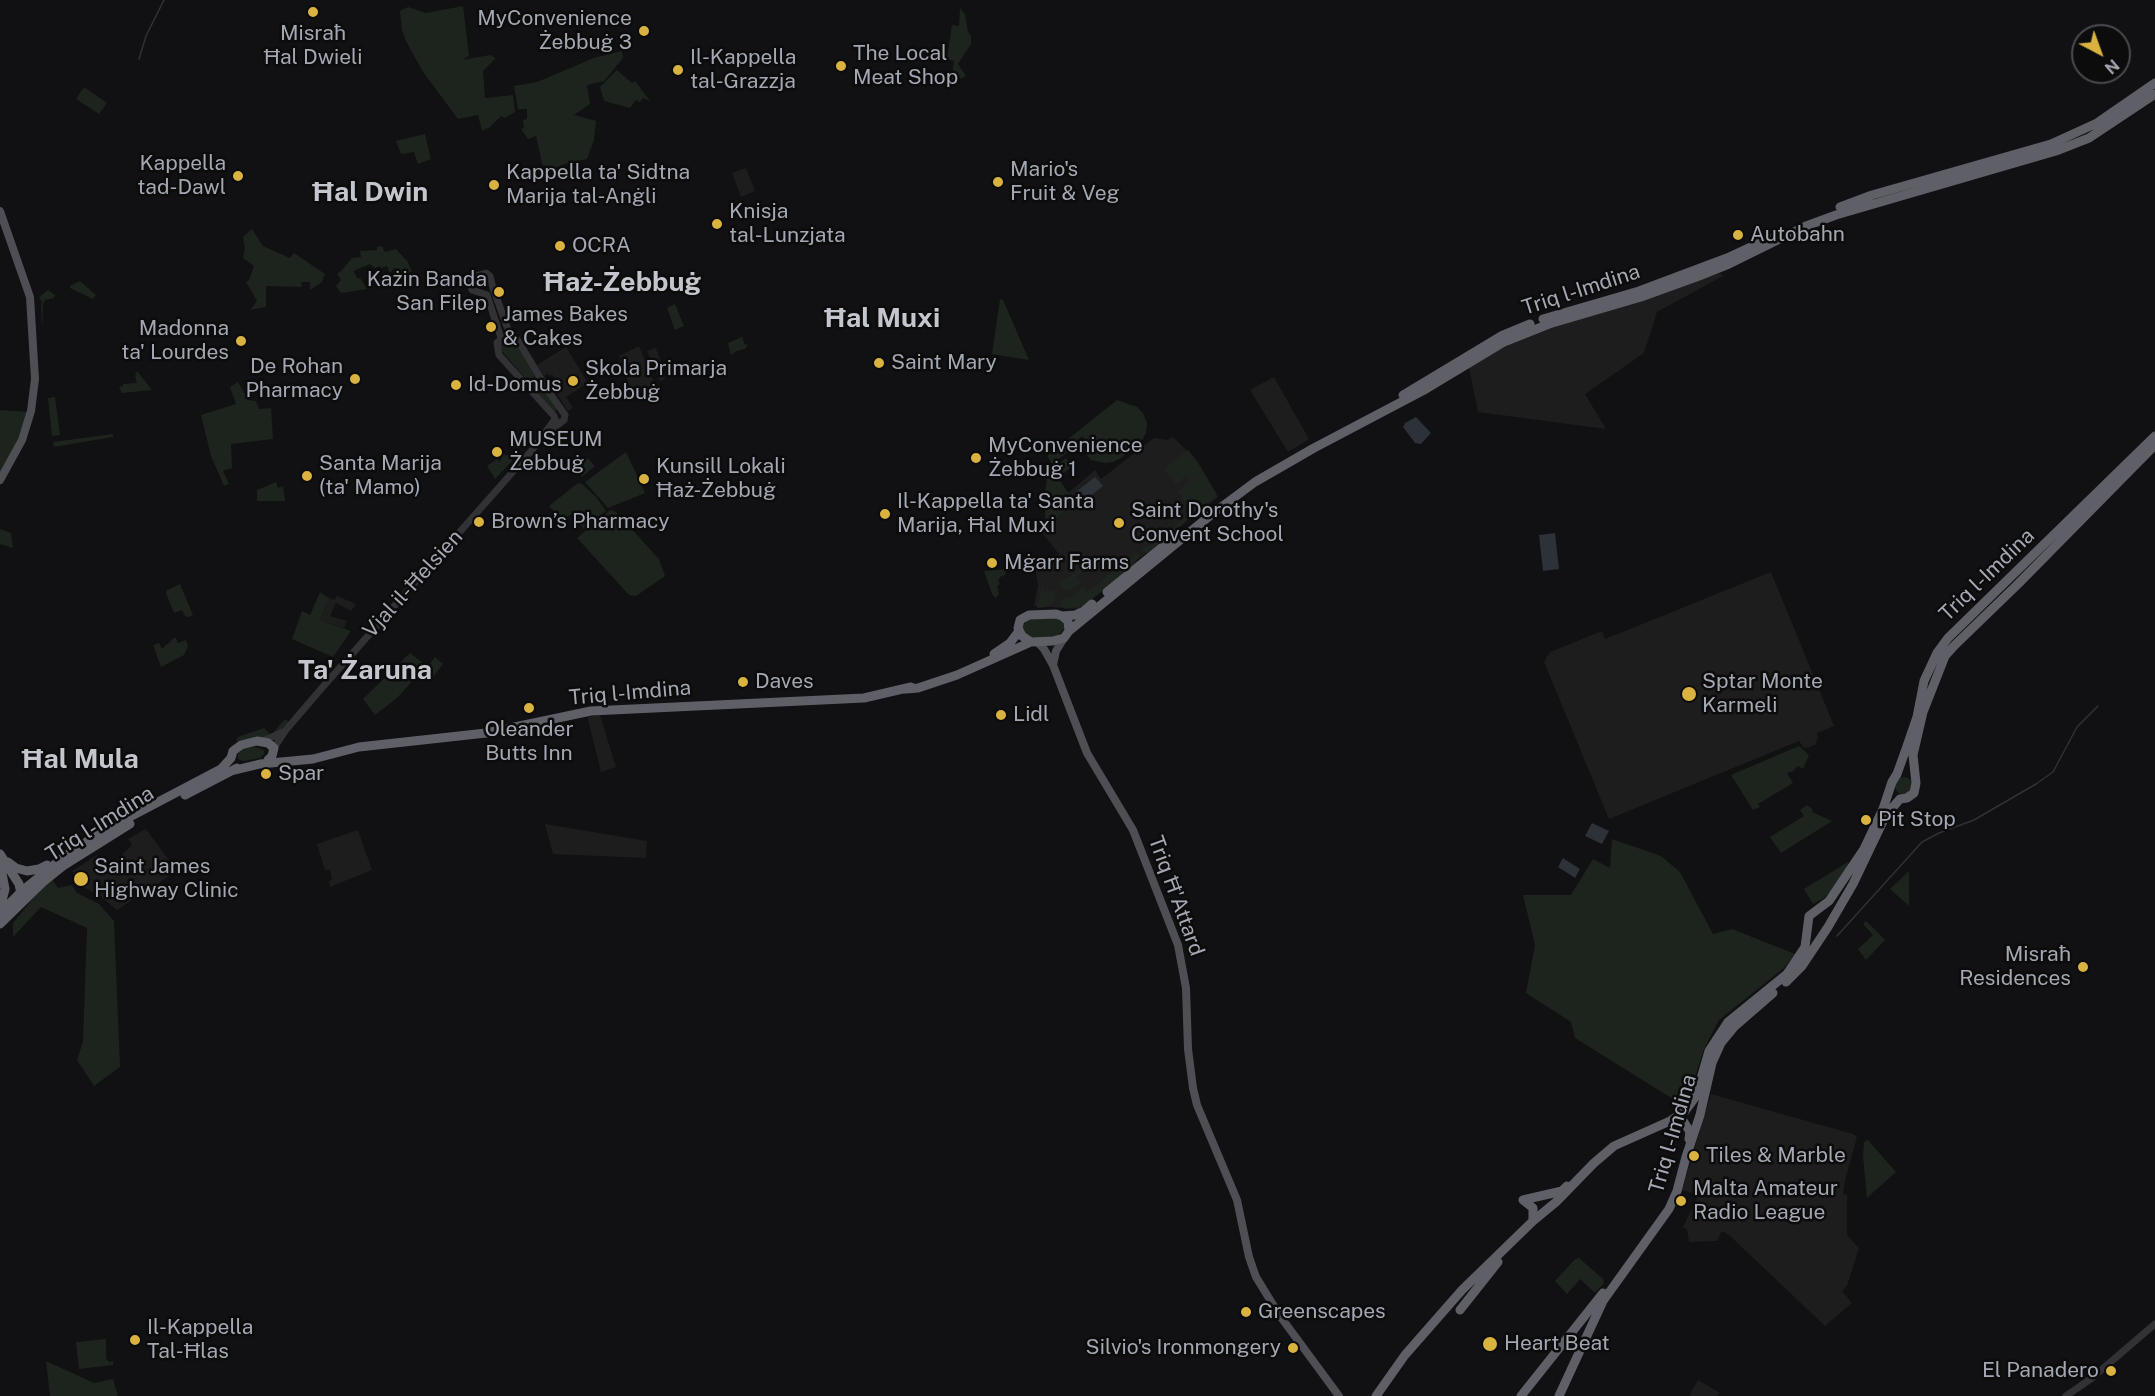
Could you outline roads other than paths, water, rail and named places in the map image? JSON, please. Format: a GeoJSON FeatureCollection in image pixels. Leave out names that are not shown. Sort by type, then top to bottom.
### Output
{"type":"FeatureCollection","features":[{"type":"Feature","properties":{"kind":"highway","name":"Triq l-Imdina"},"geometry":{"type":"LineString","coordinates":[[906,689],[986,659],[1010,643],[1019,631],[1020,620],[1029,615],[1062,616],[1075,615],[1084,611],[1145,560],[1254,476],[1310,443],[1398,398],[1501,336],[1546,318],[1639,291],[1727,258],[1818,215],[1872,195],[2051,144],[2097,123],[2155,83]]}},
{"type":"Feature","properties":{"kind":"highway","name":"Triq l-Imdina"},"geometry":{"type":"LineString","coordinates":[[231,771],[260,764],[290,762],[359,747],[486,733],[591,711],[864,698],[918,688],[957,675],[1034,642],[1067,634],[1212,514],[1255,482],[1426,389],[1504,342],[1549,324],[1641,297],[1699,276],[1729,264],[1806,226],[1836,215],[2056,151],[2089,138],[2155,94]]}},
{"type":"Feature","properties":{"kind":"highway","name":"Triq l-Imdina"},"geometry":{"type":"LineString","coordinates":[[1670,1121],[1685,1111],[1696,1096],[1709,1051],[1728,1022],[1787,974],[1805,947],[1809,916],[1829,901],[1856,863],[1897,774],[1917,717],[1924,681],[1947,638],[2155,436]]}},
{"type":"Feature","properties":{"kind":"highway","name":"Triq l-Imdina"},"geometry":{"type":"LineString","coordinates":[[1559,1396],[1604,1301],[1670,1209],[1700,1115],[1712,1062],[1721,1043],[1735,1026],[1802,966],[1858,875],[1886,814],[1900,799],[1907,798],[1914,793],[1916,788],[1913,755],[1923,712],[1946,656],[1962,637],[2018,584],[2155,445]]}},
{"type":"Feature","properties":{"kind":"highway"},"geometry":{"type":"LineString","coordinates":[[1062,616],[1068,621],[1067,634]]}},
{"type":"Feature","properties":{"kind":"highway"},"geometry":{"type":"LineString","coordinates":[[1019,631],[1034,642]]}},
{"type":"Feature","properties":{"kind":"highway","name":"Triq l-Imdina"},"geometry":{"type":"LineString","coordinates":[[1,920],[18,901],[21,890],[65,856],[111,827],[221,769],[231,758],[233,751],[241,745],[250,741],[264,741],[272,753],[290,762]]}},
{"type":"Feature","properties":{"kind":"highway","name":"Triq l-Imdina"},"geometry":{"type":"LineString","coordinates":[[1,920],[43,882],[91,847],[241,766],[272,753],[287,758],[346,747],[359,747]]}},
{"type":"Feature","properties":{"kind":"highway"},"geometry":{"type":"LineString","coordinates":[[231,758],[234,764],[241,766]]}},
{"type":"Feature","properties":{"kind":"highway"},"geometry":{"type":"LineString","coordinates":[[1897,774],[1909,774],[1915,779]]}},
{"type":"Feature","properties":{"kind":"highway"},"geometry":{"type":"LineString","coordinates":[[1890,790],[1896,798],[1900,799]]}},
{"type":"Feature","properties":{"kind":"highway"},"geometry":{"type":"LineString","coordinates":[[0,853],[12,866],[27,871],[39,869],[65,856]]}},
{"type":"Feature","properties":{"kind":"highway"},"geometry":{"type":"LineString","coordinates":[[0,853],[21,890]]}},
{"type":"Feature","properties":{"kind":"highway"},"geometry":{"type":"LineString","coordinates":[[0,862],[5,889],[0,908]]}},
{"type":"Feature","properties":{"kind":"highway"},"geometry":{"type":"LineString","coordinates":[[1807,922],[1812,931],[1819,933],[1828,927],[1826,913],[1821,910],[1815,911]]}},
{"type":"Feature","properties":{"kind":"highway"},"geometry":{"type":"LineString","coordinates":[[1533,1221],[1533,1208],[1523,1200],[1562,1191],[1614,1146],[1670,1121],[1684,1122],[1688,1127],[1690,1132],[1686,1157]]}},
{"type":"Feature","properties":{"kind":"highway"},"geometry":{"type":"LineString","coordinates":[[1460,1310],[1496,1265],[1594,1163]]}},
{"type":"Feature","properties":{"kind":"highway"},"geometry":{"type":"LineString","coordinates":[[1376,1396],[1406,1355],[1462,1290],[1533,1221],[1556,1202]]}},
{"type":"Feature","properties":{"kind":"highway"},"geometry":{"type":"LineString","coordinates":[[1521,1396],[1630,1262]]}},
{"type":"Feature","properties":{"kind":"main road"},"geometry":{"type":"LineString","coordinates":[[0,211],[30,297],[35,379],[31,411],[22,440],[0,480]]}},
{"type":"Feature","properties":{"kind":"main road"},"geometry":{"type":"LineString","coordinates":[[1053,665],[1056,651],[1067,634]]}},
{"type":"Feature","properties":{"kind":"main road","name":"Triq Ħ'Attard"},"geometry":{"type":"LineString","coordinates":[[1034,642],[1044,650],[1053,665],[1087,753],[1126,815],[1178,945],[1186,988],[1188,1049],[1193,1088],[1197,1105],[1237,1200],[1249,1257],[1262,1288],[1339,1396]]}},
{"type":"Feature","properties":{"kind":"main road"},"geometry":{"type":"LineString","coordinates":[[1371,1396],[1395,1365],[1406,1355]]}},
{"type":"Feature","properties":{"kind":"street"},"geometry":{"type":"LineString","coordinates":[[484,273],[489,274],[510,335],[517,339],[565,417],[556,419],[499,355],[497,347],[501,338],[486,295],[484,292],[472,290],[468,278],[484,273]]}},
{"type":"Feature","properties":{"kind":"street"},"geometry":{"type":"LineString","coordinates":[[501,338],[510,335]]}},
{"type":"Feature","properties":{"kind":"street","name":"Vjal il-Ħelsien"},"geometry":{"type":"LineString","coordinates":[[272,753],[285,731],[542,438],[556,419]]}},
{"type":"Feature","properties":{"kind":"street","name":"Vjal il-Ħelsien"},"geometry":{"type":"LineString","coordinates":[[264,741],[285,731]]}},
{"type":"Feature","properties":{"kind":"street"},"geometry":{"type":"LineString","coordinates":[[2066,1396],[2101,1371],[2155,1324]]}},
{"type":"Feature","properties":{"kind":"waterway"},"geometry":{"type":"LineString","coordinates":[[139,59],[146,36],[164,0]]}},
{"type":"Feature","properties":{"kind":"waterway"},"geometry":{"type":"LineString","coordinates":[[1837,936],[1922,842],[1974,820],[2053,772],[2077,727],[2098,706]]}},
{"type":"Feature","properties":{"kind":"place","name":"Misraħ Ħal Dwieli"},"geometry":{"type":"Point","coordinates":[313,12]}},
{"type":"Feature","properties":{"kind":"place","name":"MyConvenience Żebbuġ 3"},"geometry":{"type":"Point","coordinates":[644,31]}},
{"type":"Feature","properties":{"kind":"place","name":"The Local Meat Shop"},"geometry":{"type":"Point","coordinates":[841,66]}},
{"type":"Feature","properties":{"kind":"place","name":"Il-Kappella tal-Grazzja"},"geometry":{"type":"Point","coordinates":[678,70]}},
{"type":"Feature","properties":{"kind":"place","name":"Kappella tad-Dawl"},"geometry":{"type":"Point","coordinates":[238,176]}},
{"type":"Feature","properties":{"kind":"place","name":"Mario's Fruit & Veg"},"geometry":{"type":"Point","coordinates":[998,182]}},
{"type":"Feature","properties":{"kind":"place","name":"Kappella ta' Sidtna Marija tal-Anġli"},"geometry":{"type":"Point","coordinates":[494,185]}},
{"type":"Feature","properties":{"kind":"place","name":"Knisja tal-Lunzjata"},"geometry":{"type":"Point","coordinates":[717,224]}},
{"type":"Feature","properties":{"kind":"place","name":"Autobahn"},"geometry":{"type":"Point","coordinates":[1738,235]}},
{"type":"Feature","properties":{"kind":"place","name":"OCRA"},"geometry":{"type":"Point","coordinates":[560,246]}},
{"type":"Feature","properties":{"kind":"place","name":"Każin Banda San Filep"},"geometry":{"type":"Point","coordinates":[499,292]}},
{"type":"Feature","properties":{"kind":"place","name":"James Bakes & Cakes"},"geometry":{"type":"Point","coordinates":[491,327]}},
{"type":"Feature","properties":{"kind":"place","name":"Madonna ta' Lourdes"},"geometry":{"type":"Point","coordinates":[241,341]}},
{"type":"Feature","properties":{"kind":"place","name":"Saint Mary"},"geometry":{"type":"Point","coordinates":[879,363]}},
{"type":"Feature","properties":{"kind":"place","name":"De Rohan Pharmacy"},"geometry":{"type":"Point","coordinates":[355,379]}},
{"type":"Feature","properties":{"kind":"place","name":"Skola Primarja Żebbuġ"},"geometry":{"type":"Point","coordinates":[573,381]}},
{"type":"Feature","properties":{"kind":"place","name":"Id-Domus"},"geometry":{"type":"Point","coordinates":[456,385]}},
{"type":"Feature","properties":{"kind":"place","name":"MUSEUM Żebbuġ"},"geometry":{"type":"Point","coordinates":[497,452]}},
{"type":"Feature","properties":{"kind":"place","name":"MyConvenience Żebbuġ 1"},"geometry":{"type":"Point","coordinates":[976,458]}},
{"type":"Feature","properties":{"kind":"place","name":"Santa Marija (ta' Mamo)"},"geometry":{"type":"Point","coordinates":[307,476]}},
{"type":"Feature","properties":{"kind":"place","name":"Kunsill Lokali Ħaż-Żebbuġ"},"geometry":{"type":"Point","coordinates":[644,479]}},
{"type":"Feature","properties":{"kind":"place","name":"Il-Kappella ta' Santa Marija, Ħal Muxi"},"geometry":{"type":"Point","coordinates":[885,514]}},
{"type":"Feature","properties":{"kind":"place","name":"Brown’s Pharmacy"},"geometry":{"type":"Point","coordinates":[479,522]}},
{"type":"Feature","properties":{"kind":"place","name":"Saint Dorothy's Convent School"},"geometry":{"type":"Point","coordinates":[1119,523]}},
{"type":"Feature","properties":{"kind":"place","name":"Mġarr Farms"},"geometry":{"type":"Point","coordinates":[992,563]}},
{"type":"Feature","properties":{"kind":"place","name":"Daves"},"geometry":{"type":"Point","coordinates":[743,682]}},
{"type":"Feature","properties":{"kind":"place","name":"Sptar Monte Karmeli"},"geometry":{"type":"Point","coordinates":[1689,694]}},
{"type":"Feature","properties":{"kind":"place","name":"Oleander Butts Inn"},"geometry":{"type":"Point","coordinates":[529,708]}},
{"type":"Feature","properties":{"kind":"place","name":"Lidl"},"geometry":{"type":"Point","coordinates":[1001,715]}},
{"type":"Feature","properties":{"kind":"place","name":"Spar"},"geometry":{"type":"Point","coordinates":[266,774]}},
{"type":"Feature","properties":{"kind":"place","name":"Pit Stop"},"geometry":{"type":"Point","coordinates":[1866,820]}},
{"type":"Feature","properties":{"kind":"place","name":"Saint James Highway Clinic"},"geometry":{"type":"Point","coordinates":[81,879]}},
{"type":"Feature","properties":{"kind":"place","name":"Misraħ Residences"},"geometry":{"type":"Point","coordinates":[2083,967]}},
{"type":"Feature","properties":{"kind":"place","name":"Tiles & Marble"},"geometry":{"type":"Point","coordinates":[1694,1156]}},
{"type":"Feature","properties":{"kind":"place","name":"Malta Amateur Radio League"},"geometry":{"type":"Point","coordinates":[1681,1201]}},
{"type":"Feature","properties":{"kind":"place","name":"Greenscapes"},"geometry":{"type":"Point","coordinates":[1246,1312]}},
{"type":"Feature","properties":{"kind":"place","name":"Il-Kappella Tal-Ħlas"},"geometry":{"type":"Point","coordinates":[135,1340]}},
{"type":"Feature","properties":{"kind":"place","name":"Heart Beat"},"geometry":{"type":"Point","coordinates":[1490,1344]}},
{"type":"Feature","properties":{"kind":"place","name":"Silvio's Ironmongery"},"geometry":{"type":"Point","coordinates":[1293,1348]}},
{"type":"Feature","properties":{"kind":"place","name":"El Panadero"},"geometry":{"type":"Point","coordinates":[2111,1371]}},
{"type":"Feature","properties":{"kind":"district","name":"Ħal Dwin"},"geometry":{"type":"Point","coordinates":[370,193]}},
{"type":"Feature","properties":{"kind":"district","name":"Ħaż-Żebbuġ"},"geometry":{"type":"Point","coordinates":[622,283]}},
{"type":"Feature","properties":{"kind":"district","name":"Ħal Muxi"},"geometry":{"type":"Point","coordinates":[882,319]}},
{"type":"Feature","properties":{"kind":"district","name":"Ta' Żaruna"},"geometry":{"type":"Point","coordinates":[365,671]}},
{"type":"Feature","properties":{"kind":"district","name":"Ħal Mula"},"geometry":{"type":"Point","coordinates":[80,760]}}]}
